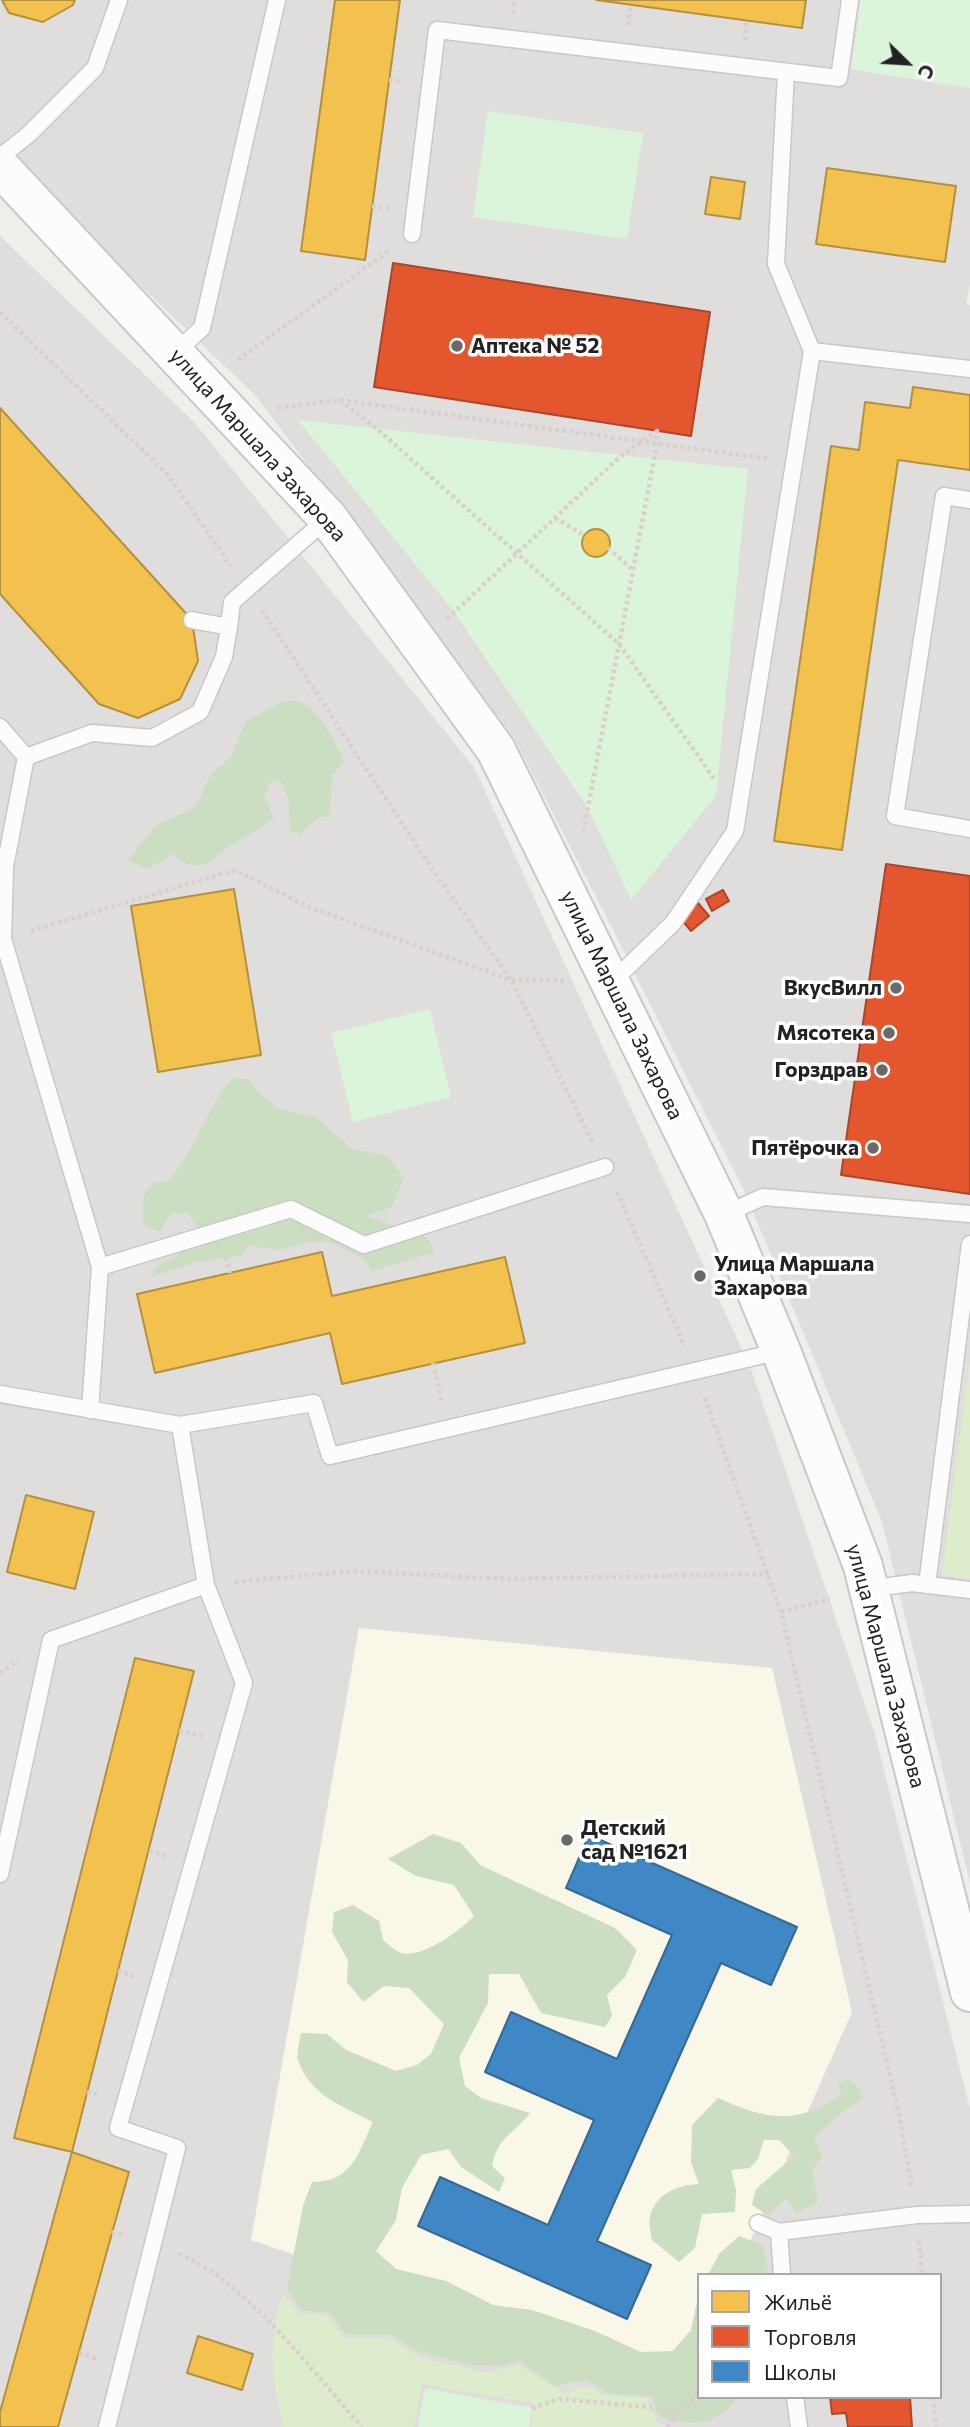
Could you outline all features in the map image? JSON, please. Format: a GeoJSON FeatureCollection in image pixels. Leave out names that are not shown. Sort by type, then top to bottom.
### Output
{"type":"FeatureCollection","features":[{"type":"Feature","properties":{"kind":"street","name":"улица Маршала Захарова"},"geometry":{"type":"LineString","coordinates":[[0,167],[176,352],[328,518],[496,750],[724,1214],[781,1351],[863,1566],[970,1992]]}},
{"type":"Feature","properties":{"kind":"lane"},"geometry":{"type":"LineString","coordinates":[[0,157],[95,68],[118,0]]}},
{"type":"Feature","properties":{"kind":"lane"},"geometry":{"type":"LineString","coordinates":[[176,352],[202,328],[277,0]]}},
{"type":"Feature","properties":{"kind":"lane"},"geometry":{"type":"LineString","coordinates":[[412,234],[437,30],[839,78],[850,0]]}},
{"type":"Feature","properties":{"kind":"lane"},"geometry":{"type":"LineString","coordinates":[[612,982],[673,923],[735,831],[811,351],[776,264],[786,72]]}},
{"type":"Feature","properties":{"kind":"lane"},"geometry":{"type":"LineString","coordinates":[[811,351],[970,369]]}},
{"type":"Feature","properties":{"kind":"lane"},"geometry":{"type":"LineString","coordinates":[[970,500],[944,496],[895,817],[970,829]]}},
{"type":"Feature","properties":{"kind":"lane"},"geometry":{"type":"LineString","coordinates":[[26,757],[92,733],[152,738],[200,712],[224,657],[232,602],[328,518]]}},
{"type":"Feature","properties":{"kind":"lane"},"geometry":{"type":"LineString","coordinates":[[192,620],[229,627]]}},
{"type":"Feature","properties":{"kind":"lane"},"geometry":{"type":"LineString","coordinates":[[0,727],[26,757]]}},
{"type":"Feature","properties":{"kind":"lane"},"geometry":{"type":"LineString","coordinates":[[0,887],[26,757]]}},
{"type":"Feature","properties":{"kind":"lane"},"geometry":{"type":"LineString","coordinates":[[3,869],[3,939],[100,1267],[90,1410]]}},
{"type":"Feature","properties":{"kind":"lane"},"geometry":{"type":"LineString","coordinates":[[100,1267],[291,1209],[364,1245],[605,1167]]}},
{"type":"Feature","properties":{"kind":"lane"},"geometry":{"type":"LineString","coordinates":[[724,1214],[763,1197],[970,1214]]}},
{"type":"Feature","properties":{"kind":"lane"},"geometry":{"type":"LineString","coordinates":[[927,1585],[970,1244]]}},
{"type":"Feature","properties":{"kind":"lane"},"geometry":{"type":"LineString","coordinates":[[0,1394],[180,1425],[314,1403],[330,1456],[781,1351]]}},
{"type":"Feature","properties":{"kind":"lane"},"geometry":{"type":"LineString","coordinates":[[107,2427],[177,2148],[118,2128],[244,1683],[206,1585],[180,1425]]}},
{"type":"Feature","properties":{"kind":"lane"},"geometry":{"type":"LineString","coordinates":[[868,1589],[912,1583],[970,1590]]}},
{"type":"Feature","properties":{"kind":"lane"},"geometry":{"type":"LineString","coordinates":[[0,1874],[51,1640],[206,1585]]}},
{"type":"Feature","properties":{"kind":"lane"},"geometry":{"type":"LineString","coordinates":[[758,2223],[779,2232],[917,2215],[970,2214]]}},
{"type":"Feature","properties":{"kind":"lane"},"geometry":{"type":"LineString","coordinates":[[779,2232],[782,2273]]}},
{"type":"Feature","properties":{"kind":"lane"},"geometry":{"type":"LineString","coordinates":[[795,2399],[799,2427]]}},
{"type":"Feature","properties":{"kind":"path"},"geometry":{"type":"LineString","coordinates":[[238,360],[412,234]]}},
{"type":"Feature","properties":{"kind":"path"},"geometry":{"type":"LineString","coordinates":[[0,312],[168,475],[248,589]]}},
{"type":"Feature","properties":{"kind":"path"},"geometry":{"type":"LineString","coordinates":[[276,408],[340,400],[794,463]]}},
{"type":"Feature","properties":{"kind":"path"},"geometry":{"type":"LineString","coordinates":[[340,400],[619,644],[737,812]]}},
{"type":"Feature","properties":{"kind":"path"},"geometry":{"type":"LineString","coordinates":[[445,621],[638,441],[657,431],[657,444],[583,834]]}},
{"type":"Feature","properties":{"kind":"path"},"geometry":{"type":"LineString","coordinates":[[555,518],[584,535]]}},
{"type":"Feature","properties":{"kind":"path"},"geometry":{"type":"LineString","coordinates":[[608,548],[633,570]]}},
{"type":"Feature","properties":{"kind":"path"},"geometry":{"type":"LineString","coordinates":[[3,939],[235,870],[309,907],[511,980],[612,982]]}},
{"type":"Feature","properties":{"kind":"path"},"geometry":{"type":"LineString","coordinates":[[433,1363],[449,1430]]}},
{"type":"Feature","properties":{"kind":"path"},"geometry":{"type":"LineString","coordinates":[[206,1585],[353,1571],[510,1579],[769,1574]]}},
{"type":"Feature","properties":{"kind":"path"},"geometry":{"type":"LineString","coordinates":[[781,1612],[868,1589]]}},
{"type":"Feature","properties":{"kind":"path"},"geometry":{"type":"LineString","coordinates":[[201,2263],[266,2319],[362,2427]]}},
{"type":"Feature","properties":{"kind":"path"},"geometry":{"type":"LineString","coordinates":[[667,2427],[697,2394]]}},
{"type":"Feature","properties":{"kind":"path"},"geometry":{"type":"LineString","coordinates":[[532,2408],[559,2399],[682,2410]]}},
{"type":"Feature","properties":{"kind":"path"},"geometry":{"type":"LineString","coordinates":[[933,2399],[936,2427]]}},
{"type":"Feature","properties":{"kind":"shaded area"},"geometry":{"type":"Polygon","coordinates":[[[0,0],[861,0],[852,69],[970,88],[970,283],[966,304],[970,305],[970,1883],[882,1522],[746,1195],[613,930],[514,738],[255,395],[0,152],[0,0]]]}},
{"type":"Feature","properties":{"kind":"shaded area"},"geometry":{"type":"Polygon","coordinates":[[[0,236],[194,422],[474,767],[751,1369],[875,1734],[970,2109],[970,2427],[0,2427],[0,236]]]}},
{"type":"Feature","properties":{"kind":"shaded area","name":"Детский сад №1621"},"geometry":{"type":"Polygon","coordinates":[[[359,1628],[772,1668],[852,2012],[736,2273],[697,2273],[697,2359],[685,2385],[251,2240],[359,1628]]]}},
{"type":"Feature","properties":{"kind":"green space"},"geometry":{"type":"Polygon","coordinates":[[[861,0],[970,0],[970,88],[851,69],[861,0]]]}},
{"type":"Feature","properties":{"kind":"green space"},"geometry":{"type":"Polygon","coordinates":[[[488,111],[643,133],[627,239],[473,217],[488,111]]]}},
{"type":"Feature","properties":{"kind":"green space"},"geometry":{"type":"Polygon","coordinates":[[[298,420],[748,469],[716,796],[631,900],[588,808],[454,612],[298,420]]]}},
{"type":"Feature","properties":{"kind":"green space"},"geometry":{"type":"Polygon","coordinates":[[[283,701],[298,701],[314,712],[332,737],[344,762],[332,776],[330,816],[317,818],[300,834],[290,831],[288,799],[280,780],[270,782],[264,797],[274,819],[225,849],[205,865],[188,865],[173,854],[147,869],[128,860],[156,825],[195,808],[211,774],[231,757],[246,721],[283,701]]]}},
{"type":"Feature","properties":{"kind":"green space"},"geometry":{"type":"Polygon","coordinates":[[[430,1009],[451,1097],[353,1122],[331,1033],[430,1009]]]}},
{"type":"Feature","properties":{"kind":"green space"},"geometry":{"type":"Polygon","coordinates":[[[232,1078],[249,1079],[258,1092],[278,1108],[316,1118],[351,1148],[389,1157],[404,1178],[392,1207],[367,1216],[428,1238],[435,1252],[372,1271],[362,1258],[330,1242],[301,1243],[281,1250],[248,1246],[241,1256],[198,1262],[151,1277],[157,1266],[177,1256],[197,1227],[188,1213],[171,1213],[160,1232],[143,1225],[143,1196],[153,1183],[168,1181],[178,1169],[232,1078]]]}},
{"type":"Feature","properties":{"kind":"green space"},"geometry":{"type":"Polygon","coordinates":[[[970,1357],[970,1579],[942,1575],[970,1357]]]}},
{"type":"Feature","properties":{"kind":"green space"},"geometry":{"type":"Polygon","coordinates":[[[433,1834],[461,1843],[480,1865],[615,1928],[637,1950],[625,1977],[607,1995],[612,2016],[605,2027],[541,2013],[519,1974],[489,1974],[488,2003],[459,2058],[465,2086],[481,2098],[530,2113],[498,2148],[492,2166],[505,2178],[499,2192],[461,2167],[448,2149],[421,2155],[402,2188],[396,2220],[376,2251],[396,2269],[446,2281],[493,2305],[532,2310],[595,2331],[641,2352],[673,2351],[691,2330],[697,2302],[697,2399],[736,2399],[713,2419],[693,2423],[658,2416],[652,2397],[606,2393],[586,2380],[555,2386],[520,2361],[501,2366],[472,2365],[422,2353],[390,2335],[346,2335],[330,2313],[301,2310],[287,2289],[303,2206],[312,2182],[325,2181],[345,2171],[358,2155],[373,2122],[339,2105],[310,2082],[298,2060],[301,2033],[327,2034],[346,2050],[396,2071],[417,2065],[431,2054],[444,2024],[409,1988],[384,1986],[363,2002],[347,1982],[348,1960],[332,1932],[334,1912],[353,1905],[379,1921],[383,1940],[401,1953],[410,1954],[430,1948],[460,1929],[474,1916],[454,1885],[416,1876],[388,1859],[433,1834]]]}},
{"type":"Feature","properties":{"kind":"green space"},"geometry":{"type":"Polygon","coordinates":[[[847,2079],[859,2088],[862,2099],[837,2117],[815,2138],[822,2156],[812,2170],[818,2202],[796,2213],[786,2198],[768,2215],[752,2205],[756,2189],[794,2156],[779,2140],[764,2140],[758,2159],[750,2168],[731,2170],[736,2190],[735,2212],[702,2214],[695,2248],[679,2262],[652,2240],[649,2219],[662,2196],[684,2186],[699,2184],[691,2163],[692,2125],[718,2098],[765,2115],[794,2115],[823,2106],[840,2096],[841,2090],[837,2084],[847,2079]]]}},
{"type":"Feature","properties":{"kind":"green space"},"geometry":{"type":"Polygon","coordinates":[[[739,2236],[762,2245],[769,2273],[709,2273],[719,2254],[739,2236]]]}},
{"type":"Feature","properties":{"kind":"green space"},"geometry":{"type":"Polygon","coordinates":[[[282,2294],[300,2314],[326,2315],[344,2338],[390,2339],[421,2358],[485,2372],[519,2365],[566,2394],[585,2386],[603,2395],[647,2398],[656,2422],[672,2427],[531,2427],[534,2403],[422,2384],[414,2427],[284,2427],[276,2393],[273,2361],[275,2329],[282,2294]]]}},
{"type":"Feature","properties":{"kind":"green space"},"geometry":{"type":"Polygon","coordinates":[[[425,2388],[532,2408],[529,2427],[418,2427],[425,2388]]]}},
{"type":"Feature","properties":{"kind":"building: Жильё"},"geometry":{"type":"Polygon","coordinates":[[[2,0],[75,0],[73,5],[43,22],[9,13],[2,0]]]}},
{"type":"Feature","properties":{"kind":"building: Жильё"},"geometry":{"type":"Polygon","coordinates":[[[335,0],[400,0],[365,260],[301,251],[335,0]]]}},
{"type":"Feature","properties":{"kind":"building: Жильё"},"geometry":{"type":"Polygon","coordinates":[[[596,0],[806,0],[802,28],[596,0]]]}},
{"type":"Feature","properties":{"kind":"building: Жильё"},"geometry":{"type":"Polygon","coordinates":[[[827,168],[956,186],[945,262],[816,244],[827,168]]]}},
{"type":"Feature","properties":{"kind":"building: Жильё"},"geometry":{"type":"Polygon","coordinates":[[[711,177],[745,182],[740,219],[705,214],[711,177]]]}},
{"type":"Feature","properties":{"kind":"building: Жильё"},"geometry":{"type":"Polygon","coordinates":[[[913,387],[970,395],[970,470],[898,460],[842,850],[774,841],[831,446],[859,450],[865,402],[910,408],[913,387]]]}},
{"type":"Feature","properties":{"kind":"building: Жильё"},"geometry":{"type":"Polygon","coordinates":[[[0,408],[192,620],[198,661],[180,699],[138,718],[99,704],[0,594],[0,408]]]}},
{"type":"Feature","properties":{"kind":"building: Жильё"},"geometry":{"type":"Polygon","coordinates":[[[596,529],[606,533],[610,543],[606,553],[596,557],[586,553],[582,543],[586,533],[596,529]]]}},
{"type":"Feature","properties":{"kind":"building: Жильё"},"geometry":{"type":"Polygon","coordinates":[[[234,889],[261,1055],[158,1072],[131,906],[234,889]]]}},
{"type":"Feature","properties":{"kind":"building: Жильё"},"geometry":{"type":"Polygon","coordinates":[[[322,1252],[332,1296],[505,1257],[525,1343],[342,1384],[330,1333],[155,1373],[137,1294],[322,1252]]]}},
{"type":"Feature","properties":{"kind":"building: Жильё"},"geometry":{"type":"Polygon","coordinates":[[[26,1495],[94,1512],[75,1589],[7,1572],[26,1495]]]}},
{"type":"Feature","properties":{"kind":"building: Жильё"},"geometry":{"type":"Polygon","coordinates":[[[135,1658],[194,1671],[72,2152],[14,2138],[135,1658]]]}},
{"type":"Feature","properties":{"kind":"building: Жильё"},"geometry":{"type":"Polygon","coordinates":[[[72,2152],[129,2172],[58,2427],[0,2427],[0,2412],[72,2152]]]}},
{"type":"Feature","properties":{"kind":"building: Жильё"},"geometry":{"type":"Polygon","coordinates":[[[198,2336],[253,2354],[242,2390],[187,2373],[198,2336]]]}},
{"type":"Feature","properties":{"kind":"building: Торговля"},"geometry":{"type":"Polygon","coordinates":[[[393,263],[710,312],[691,436],[374,387],[393,263]]]}},
{"type":"Feature","properties":{"kind":"building: Торговля"},"geometry":{"type":"Polygon","coordinates":[[[886,864],[970,876],[970,1194],[841,1175],[886,864]]]}},
{"type":"Feature","properties":{"kind":"building: Торговля"},"geometry":{"type":"Polygon","coordinates":[[[723,890],[729,901],[712,911],[706,899],[723,890]]]}},
{"type":"Feature","properties":{"kind":"building: Торговля"},"geometry":{"type":"Polygon","coordinates":[[[698,903],[709,916],[691,931],[680,918],[698,903]]]}},
{"type":"Feature","properties":{"kind":"building: Торговля"},"geometry":{"type":"Polygon","coordinates":[[[830,2399],[910,2399],[912,2427],[848,2427],[846,2413],[832,2414],[830,2399]]]}},
{"type":"Feature","properties":{"kind":"building: Школы"},"geometry":{"type":"Polygon","coordinates":[[[589,1835],[797,1927],[771,1985],[721,1963],[597,2241],[651,2265],[627,2319],[418,2226],[440,2177],[548,2225],[594,2120],[485,2072],[511,2012],[617,2059],[672,1935],[566,1888],[589,1835]]]}},
{"type":"Feature","properties":{"kind":"place","name":"Аптека № 52"},"geometry":{"type":"Point","coordinates":[457,346]}},
{"type":"Feature","properties":{"kind":"place","name":"ВкусВилл"},"geometry":{"type":"Point","coordinates":[896,988]}},
{"type":"Feature","properties":{"kind":"place","name":"Мясотека"},"geometry":{"type":"Point","coordinates":[889,1033]}},
{"type":"Feature","properties":{"kind":"place","name":"Горздрав"},"geometry":{"type":"Point","coordinates":[882,1070]}},
{"type":"Feature","properties":{"kind":"place","name":"Пятёрочка"},"geometry":{"type":"Point","coordinates":[873,1148]}},
{"type":"Feature","properties":{"kind":"place","name":"Улица Маршала Захарова"},"geometry":{"type":"Point","coordinates":[700,1276]}},
{"type":"Feature","properties":{"kind":"place","name":"Детский сад №1621"},"geometry":{"type":"Point","coordinates":[567,1840]}}]}
